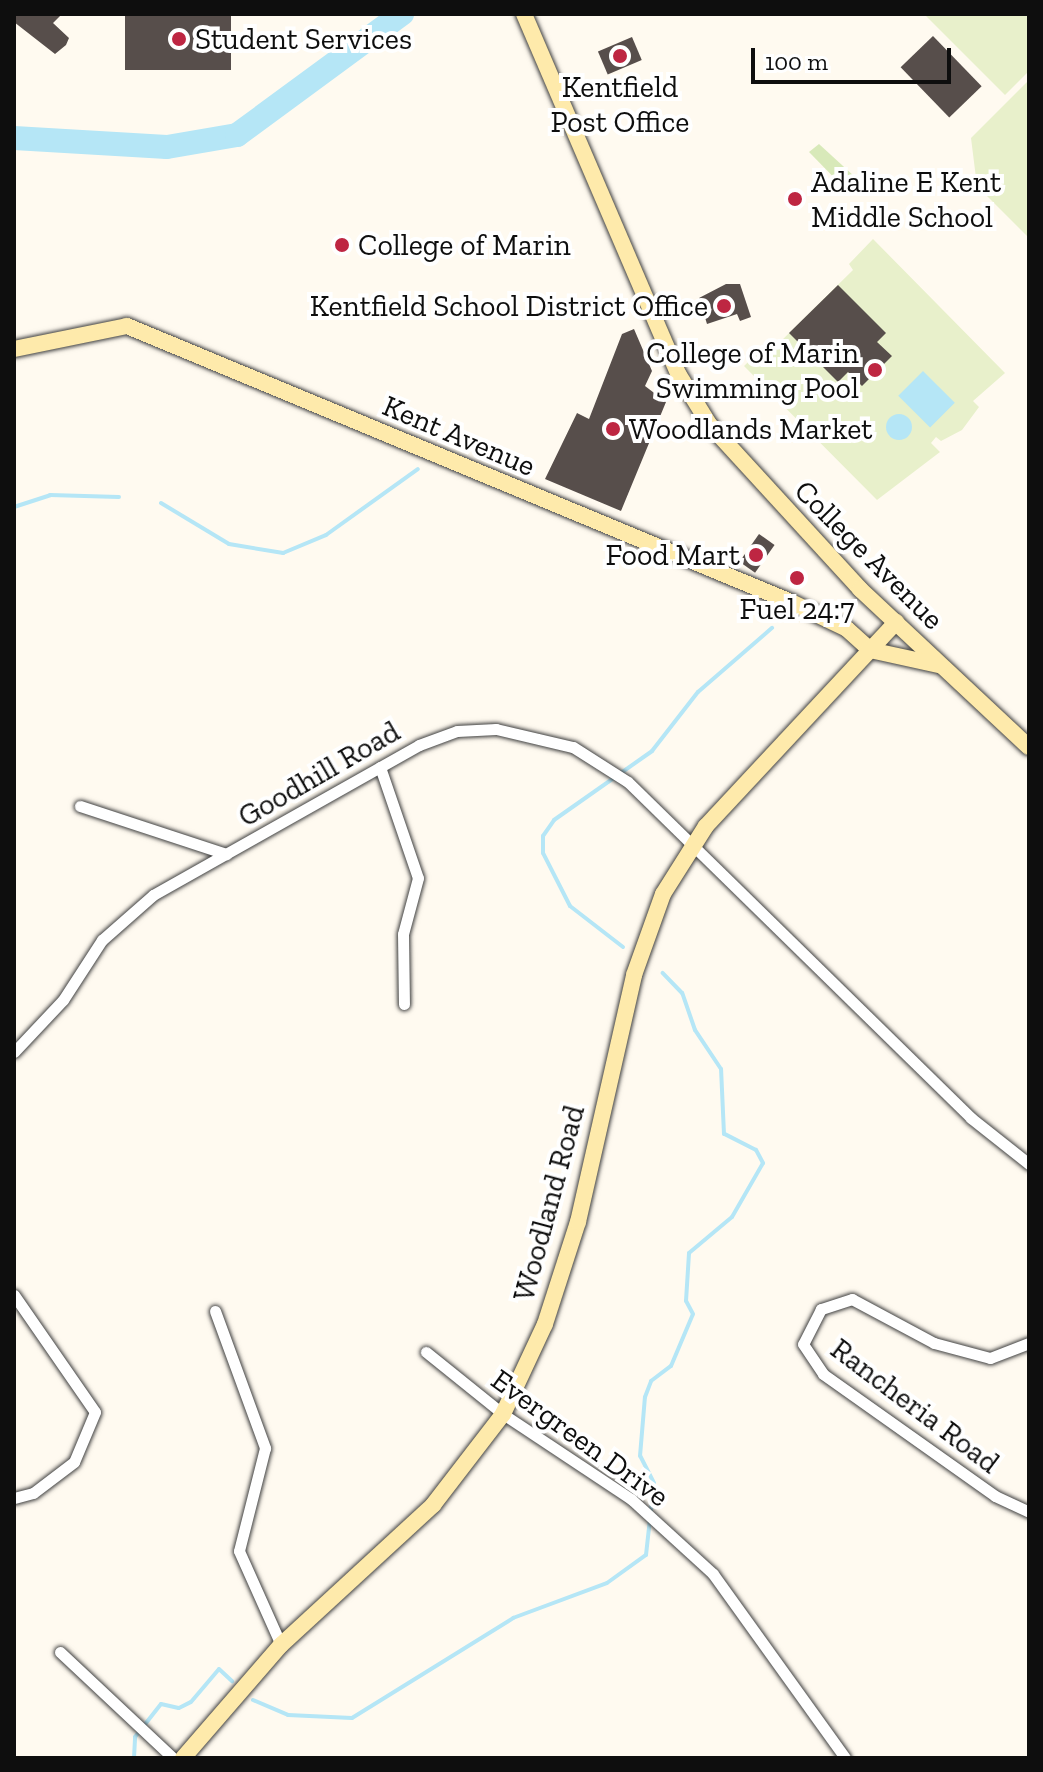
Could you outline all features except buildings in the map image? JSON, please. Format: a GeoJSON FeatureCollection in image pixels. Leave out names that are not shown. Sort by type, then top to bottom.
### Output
{"type":"FeatureCollection","features":[{"type":"Feature","properties":{"kind":"street","name":"College Avenue"},"geometry":{"type":"LineString","coordinates":[[524,14],[687,390],[739,463],[896,622],[1029,747]]}},
{"type":"Feature","properties":{"kind":"street","name":"Kent Avenue"},"geometry":{"type":"LineString","coordinates":[[14,349],[127,326],[791,602],[847,629],[870,650]]}},
{"type":"Feature","properties":{"kind":"street","name":"Woodland Road"},"geometry":{"type":"LineString","coordinates":[[183,1758],[281,1645],[433,1505],[503,1414],[545,1324],[578,1222],[641,948],[694,842],[896,622]]}},
{"type":"Feature","properties":{"kind":"street"},"geometry":{"type":"LineString","coordinates":[[870,650],[941,665]]}},
{"type":"Feature","properties":{"kind":"street","name":"Goodhill Road"},"geometry":{"type":"LineString","coordinates":[[14,1052],[132,910],[438,736],[496,729],[564,744],[616,772],[694,842]]}},
{"type":"Feature","properties":{"kind":"street"},"geometry":{"type":"LineString","coordinates":[[380,767],[418,878],[403,934],[404,1004]]}},
{"type":"Feature","properties":{"kind":"street"},"geometry":{"type":"LineString","coordinates":[[80,806],[226,854]]}},
{"type":"Feature","properties":{"kind":"street"},"geometry":{"type":"LineString","coordinates":[[694,842],[971,1118],[1029,1164]]}},
{"type":"Feature","properties":{"kind":"street"},"geometry":{"type":"LineString","coordinates":[[14,1295],[95,1412],[74,1462],[33,1493],[14,1498]]}},
{"type":"Feature","properties":{"kind":"street","name":"Rancheria Road"},"geometry":{"type":"LineString","coordinates":[[1029,1343],[990,1358],[934,1343],[852,1299],[821,1309],[803,1344],[823,1374],[995,1496],[1029,1512]]}},
{"type":"Feature","properties":{"kind":"street"},"geometry":{"type":"LineString","coordinates":[[215,1311],[265,1448],[239,1551],[281,1645]]}},
{"type":"Feature","properties":{"kind":"street","name":"Evergreen Drive"},"geometry":{"type":"LineString","coordinates":[[426,1352],[503,1414],[640,1506],[742,1608],[845,1758]]}},
{"type":"Feature","properties":{"kind":"street"},"geometry":{"type":"LineString","coordinates":[[60,1652],[173,1758]]}},
{"type":"Feature","properties":{"kind":"green space"},"geometry":{"type":"Polygon","coordinates":[[[924,14],[1029,14],[1029,71],[1005,95],[924,14]]]}},
{"type":"Feature","properties":{"kind":"green space"},"geometry":{"type":"Polygon","coordinates":[[[1029,80],[1029,238],[977,186],[971,138],[1029,80]]]}},
{"type":"Feature","properties":{"kind":"green space"},"geometry":{"type":"Polygon","coordinates":[[[819,144],[855,177],[851,195],[809,152],[819,144]]]}},
{"type":"Feature","properties":{"kind":"green space","name":"College of Marin Swimming Pool"},"geometry":{"type":"Polygon","coordinates":[[[873,239],[1005,373],[973,401],[979,407],[962,430],[941,441],[936,437],[931,443],[940,452],[877,500],[744,366],[770,341],[776,346],[853,270],[849,264],[873,239]]]}},
{"type":"Feature","properties":{"kind":"water"},"geometry":{"type":"Polygon","coordinates":[[[923,371],[955,403],[930,428],[898,396],[923,371]]]}},
{"type":"Feature","properties":{"kind":"water"},"geometry":{"type":"Polygon","coordinates":[[[899,414],[909,417],[912,427],[909,437],[899,440],[889,437],[886,427],[889,417],[899,414]]]}},
{"type":"Feature","properties":{"kind":"waterway"},"geometry":{"type":"LineString","coordinates":[[14,138],[167,147],[237,135],[402,14]]}},
{"type":"Feature","properties":{"kind":"waterway"},"geometry":{"type":"LineString","coordinates":[[161,503],[229,544],[283,553],[326,535],[418,469]]}},
{"type":"Feature","properties":{"kind":"waterway"},"geometry":{"type":"LineString","coordinates":[[14,507],[50,495],[119,497]]}},
{"type":"Feature","properties":{"kind":"waterway"},"geometry":{"type":"LineString","coordinates":[[623,947],[570,906],[543,853],[543,836],[554,820],[652,751],[698,692],[772,628]]}},
{"type":"Feature","properties":{"kind":"waterway"},"geometry":{"type":"LineString","coordinates":[[253,1700],[288,1715],[352,1718],[513,1618],[607,1583],[646,1555],[654,1483],[640,1456],[645,1397],[651,1381],[671,1366],[693,1314],[686,1301],[689,1253],[732,1217],[763,1163],[756,1150],[724,1134],[721,1069],[695,1030],[682,993],[663,973]]}},
{"type":"Feature","properties":{"kind":"waterway"},"geometry":{"type":"LineString","coordinates":[[134,1758],[135,1737],[161,1704],[179,1708],[191,1702],[219,1669],[232,1681]]}},
{"type":"Feature","properties":{"kind":"place","name":"Student Services"},"geometry":{"type":"Point","coordinates":[179,39]}},
{"type":"Feature","properties":{"kind":"place","name":"Kentfield Post Office"},"geometry":{"type":"Point","coordinates":[620,56]}},
{"type":"Feature","properties":{"kind":"place","name":"Adaline E Kent Middle School"},"geometry":{"type":"Point","coordinates":[795,199]}},
{"type":"Feature","properties":{"kind":"place","name":"College of Marin"},"geometry":{"type":"Point","coordinates":[342,245]}},
{"type":"Feature","properties":{"kind":"place","name":"Kentfield School District Office"},"geometry":{"type":"Point","coordinates":[724,306]}},
{"type":"Feature","properties":{"kind":"place","name":"College of Marin Swimming Pool"},"geometry":{"type":"Point","coordinates":[875,370]}},
{"type":"Feature","properties":{"kind":"place","name":"Woodlands Market"},"geometry":{"type":"Point","coordinates":[613,429]}},
{"type":"Feature","properties":{"kind":"place","name":"Food Mart"},"geometry":{"type":"Point","coordinates":[756,555]}},
{"type":"Feature","properties":{"kind":"place","name":"Fuel 24:7"},"geometry":{"type":"Point","coordinates":[797,578]}}]}
